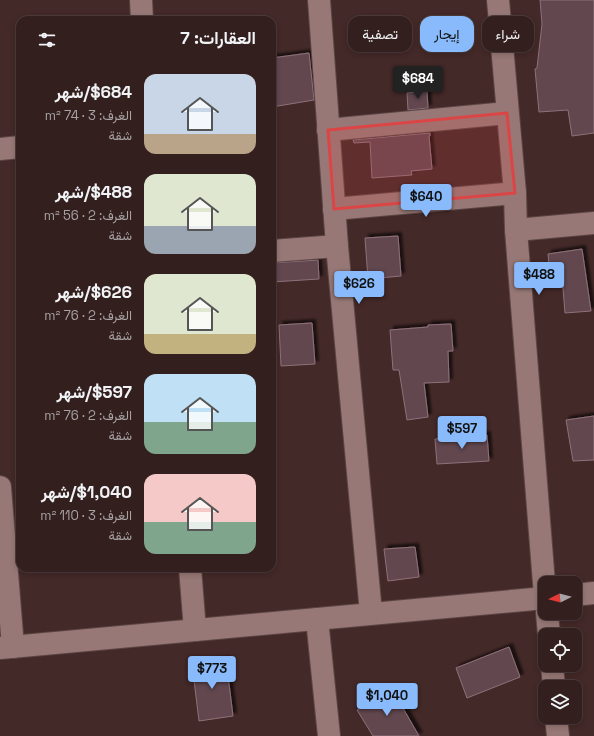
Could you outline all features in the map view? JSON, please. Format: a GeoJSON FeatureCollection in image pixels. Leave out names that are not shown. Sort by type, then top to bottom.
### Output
{"type":"FeatureCollection","features":[{"type":"Feature","properties":{"kind":"street"},"geometry":{"type":"LineString","coordinates":[[141,0],[142,16]]}},
{"type":"Feature","properties":{"kind":"street"},"geometry":{"type":"LineString","coordinates":[[319,0],[337,246],[371,613]]}},
{"type":"Feature","properties":{"kind":"street"},"geometry":{"type":"LineString","coordinates":[[498,0],[515,193],[516,230],[543,576]]}},
{"type":"Feature","properties":{"kind":"street"},"geometry":{"type":"LineString","coordinates":[[328,130],[507,113]]}},
{"type":"Feature","properties":{"kind":"street"},"geometry":{"type":"LineString","coordinates":[[0,149],[16,148]]}},
{"type":"Feature","properties":{"kind":"street"},"geometry":{"type":"LineString","coordinates":[[334,209],[515,193]]}},
{"type":"Feature","properties":{"kind":"street"},"geometry":{"type":"LineString","coordinates":[[516,230],[594,223]]}},
{"type":"Feature","properties":{"kind":"street"},"geometry":{"type":"LineString","coordinates":[[276,251],[337,246]]}},
{"type":"Feature","properties":{"kind":"street"},"geometry":{"type":"LineString","coordinates":[[0,487],[7,647],[538,598]]}},
{"type":"Feature","properties":{"kind":"street"},"geometry":{"type":"LineString","coordinates":[[190,572],[195,630]]}},
{"type":"Feature","properties":{"kind":"street"},"geometry":{"type":"LineString","coordinates":[[582,594],[594,593]]}},
{"type":"Feature","properties":{"kind":"street"},"geometry":{"type":"LineString","coordinates":[[317,619],[329,736]]}},
{"type":"Feature","properties":{"kind":"street"},"geometry":{"type":"LineString","coordinates":[[557,724],[558,736]]}},
{"type":"Feature","properties":{"kind":"highlighted area"},"geometry":{"type":"Polygon","coordinates":[[[507,113],[515,193],[334,209],[328,130],[507,113]]]}},
{"type":"Feature","properties":{"kind":"building"},"geometry":{"type":"Polygon","coordinates":[[[540,0],[594,0],[594,133],[572,136],[568,110],[539,112],[535,69],[537,68],[542,24],[540,0]]]}},
{"type":"Feature","properties":{"kind":"building"},"geometry":{"type":"Polygon","coordinates":[[[309,53],[314,100],[276,106],[276,57],[309,53]]]}},
{"type":"Feature","properties":{"kind":"building"},"geometry":{"type":"Polygon","coordinates":[[[427,91],[428,108],[408,110],[407,93],[427,91]]]}},
{"type":"Feature","properties":{"kind":"building"},"geometry":{"type":"Polygon","coordinates":[[[430,133],[432,169],[411,171],[412,175],[372,178],[370,142],[354,143],[353,140],[430,133]]]}},
{"type":"Feature","properties":{"kind":"building"},"geometry":{"type":"Polygon","coordinates":[[[398,236],[401,276],[368,279],[365,238],[398,236]]]}},
{"type":"Feature","properties":{"kind":"building"},"geometry":{"type":"Polygon","coordinates":[[[582,249],[591,311],[565,313],[562,276],[550,277],[548,254],[582,249]]]}},
{"type":"Feature","properties":{"kind":"building"},"geometry":{"type":"Polygon","coordinates":[[[318,260],[319,279],[276,282],[276,263],[318,260]]]}},
{"type":"Feature","properties":{"kind":"building"},"geometry":{"type":"Polygon","coordinates":[[[312,323],[315,364],[281,366],[279,325],[312,323]]]}},
{"type":"Feature","properties":{"kind":"building"},"geometry":{"type":"Polygon","coordinates":[[[451,324],[453,351],[448,351],[449,382],[424,383],[428,417],[407,420],[399,370],[393,370],[390,330],[428,327],[428,325],[451,324]]]}},
{"type":"Feature","properties":{"kind":"building"},"geometry":{"type":"Polygon","coordinates":[[[594,416],[594,460],[573,461],[566,420],[594,416]]]}},
{"type":"Feature","properties":{"kind":"building"},"geometry":{"type":"Polygon","coordinates":[[[487,435],[489,461],[437,464],[435,439],[487,435]]]}},
{"type":"Feature","properties":{"kind":"building"},"geometry":{"type":"Polygon","coordinates":[[[415,547],[419,577],[388,581],[384,549],[415,547]]]}},
{"type":"Feature","properties":{"kind":"building"},"geometry":{"type":"Polygon","coordinates":[[[509,647],[520,677],[467,698],[456,668],[509,647]]]}},
{"type":"Feature","properties":{"kind":"building"},"geometry":{"type":"Polygon","coordinates":[[[226,660],[233,716],[199,721],[192,664],[226,660]]]}},
{"type":"Feature","properties":{"kind":"building"},"geometry":{"type":"Polygon","coordinates":[[[392,689],[419,736],[373,736],[357,710],[392,689]]]}}]}
